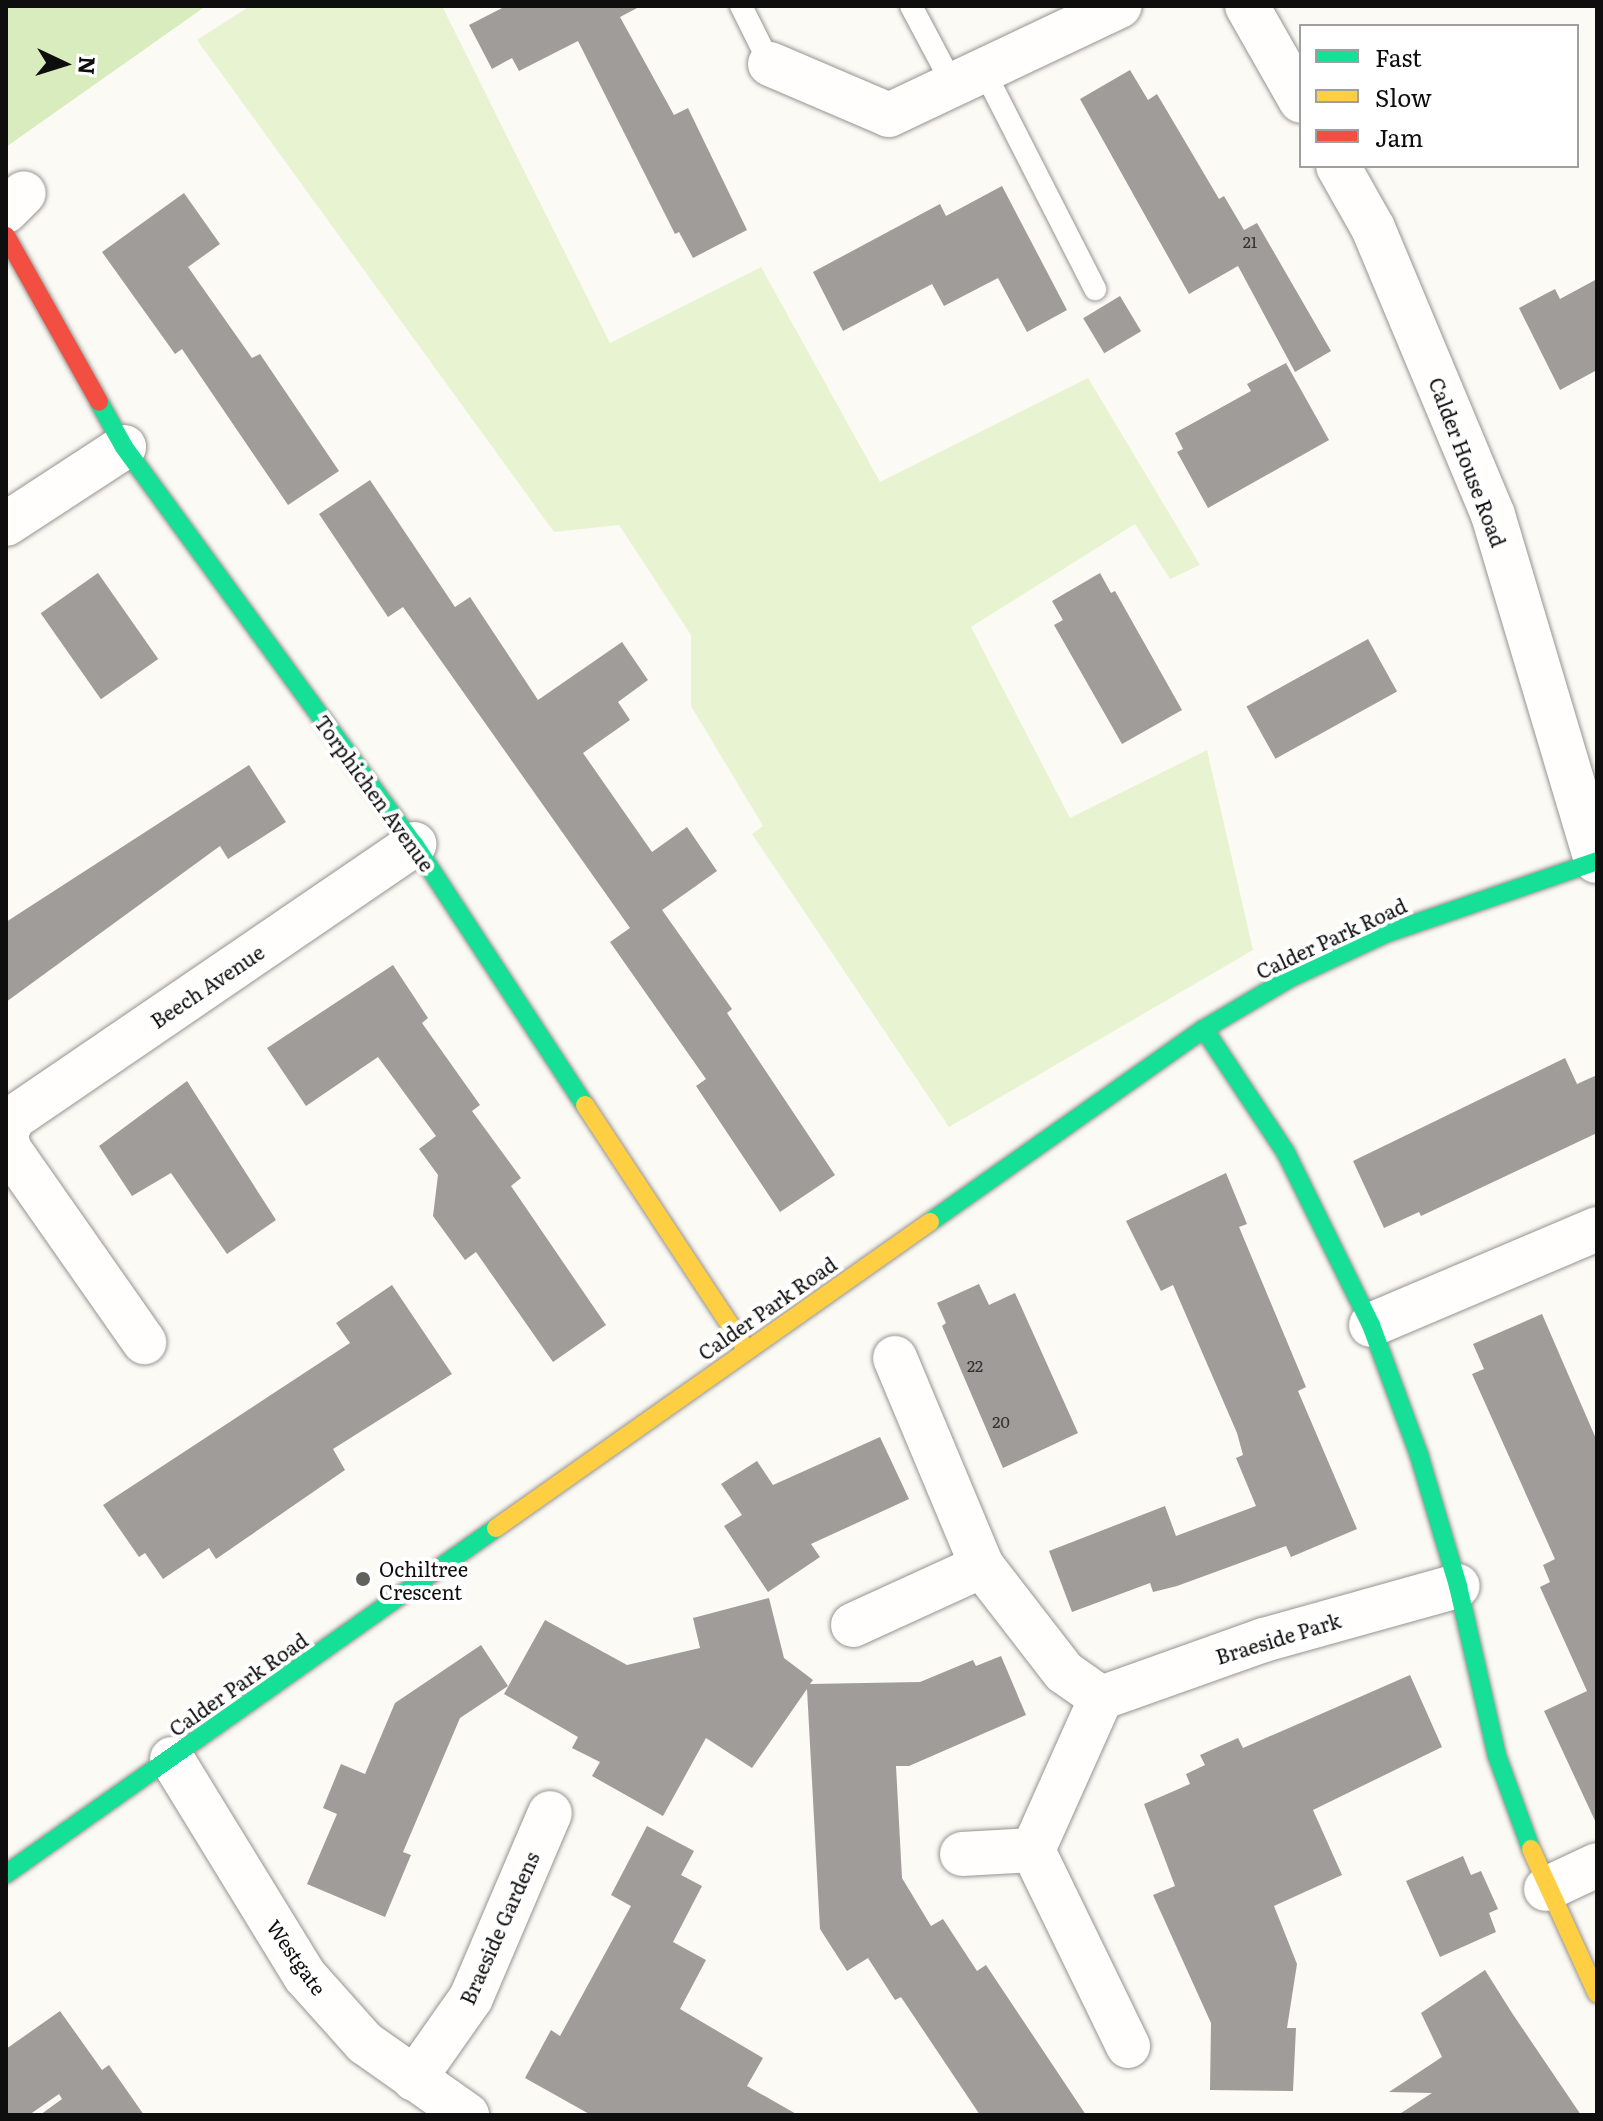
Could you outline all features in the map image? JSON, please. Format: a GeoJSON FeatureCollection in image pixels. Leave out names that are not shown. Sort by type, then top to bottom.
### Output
{"type":"FeatureCollection","features":[{"type":"Feature","properties":{"kind":"street"},"geometry":{"type":"LineString","coordinates":[[770,64],[889,115],[1120,6]]}},
{"type":"Feature","properties":{"kind":"street"},"geometry":{"type":"LineString","coordinates":[[1247,6],[1299,97]]}},
{"type":"Feature","properties":{"kind":"street","name":"Calder House Road"},"geometry":{"type":"LineString","coordinates":[[1339,168],[1373,228],[1493,515],[1597,861]]}},
{"type":"Feature","properties":{"kind":"street","name":"Torphichen Avenue"},"geometry":{"type":"LineString","coordinates":[[6,236],[124,447],[414,844],[746,1349]]}},
{"type":"Feature","properties":{"kind":"street"},"geometry":{"type":"LineString","coordinates":[[6,524],[124,447]]}},
{"type":"Feature","properties":{"kind":"street","name":"Beech Avenue"},"geometry":{"type":"LineString","coordinates":[[144,1342],[9,1149],[6,1134],[13,1118],[414,844]]}},
{"type":"Feature","properties":{"kind":"street","name":"Calder Park Road"},"geometry":{"type":"LineString","coordinates":[[6,1874],[746,1349],[1204,1029],[1292,977],[1387,933],[1597,861]]}},
{"type":"Feature","properties":{"kind":"street"},"geometry":{"type":"LineString","coordinates":[[1204,1029],[1286,1153],[1371,1325],[1419,1455],[1458,1586],[1497,1756],[1546,1889],[1597,1994]]}},
{"type":"Feature","properties":{"kind":"street"},"geometry":{"type":"LineString","coordinates":[[1371,1325],[1597,1229]]}},
{"type":"Feature","properties":{"kind":"street"},"geometry":{"type":"LineString","coordinates":[[895,1358],[982,1566],[1064,1672],[1101,1698],[1033,1850],[1128,2046]]}},
{"type":"Feature","properties":{"kind":"street"},"geometry":{"type":"LineString","coordinates":[[853,1625],[982,1566]]}},
{"type":"Feature","properties":{"kind":"street","name":"Braeside Park"},"geometry":{"type":"LineString","coordinates":[[1101,1698],[1264,1640],[1458,1586]]}},
{"type":"Feature","properties":{"kind":"street","name":"Westgate"},"geometry":{"type":"LineString","coordinates":[[172,1759],[305,1976],[365,2043],[467,2115]]}},
{"type":"Feature","properties":{"kind":"street","name":"Braeside Gardens"},"geometry":{"type":"LineString","coordinates":[[414,2079],[471,1998],[550,1813]]}},
{"type":"Feature","properties":{"kind":"street"},"geometry":{"type":"LineString","coordinates":[[962,1854],[1033,1850]]}},
{"type":"Feature","properties":{"kind":"street"},"geometry":{"type":"LineString","coordinates":[[1546,1889],[1597,1865]]}},
{"type":"Feature","properties":{"kind":"lane"},"geometry":{"type":"LineString","coordinates":[[741,6],[770,64]]}},
{"type":"Feature","properties":{"kind":"lane"},"geometry":{"type":"LineString","coordinates":[[911,6],[969,78],[1095,289]]}},
{"type":"Feature","properties":{"kind":"green space"},"geometry":{"type":"Polygon","coordinates":[[[6,6],[206,6],[6,147],[6,6]]]}},
{"type":"Feature","properties":{"kind":"green space"},"geometry":{"type":"Polygon","coordinates":[[[250,6],[442,6],[610,343],[761,267],[880,482],[1088,378],[1200,565],[1170,579],[1135,524],[971,627],[1070,818],[1207,750],[1253,950],[949,1127],[752,834],[763,826],[691,706],[691,635],[619,525],[554,532],[197,40],[250,6]]]}},
{"type":"Feature","properties":{"kind":"building"},"geometry":{"type":"Polygon","coordinates":[[[506,6],[641,6],[620,17],[674,115],[688,108],[747,230],[693,258],[679,232],[675,234],[578,41],[519,71],[512,58],[492,69],[469,25],[506,6]]]}},
{"type":"Feature","properties":{"kind":"building"},"geometry":{"type":"Polygon","coordinates":[[[1130,70],[1148,100],[1157,94],[1219,199],[1224,196],[1244,230],[1257,223],[1331,351],[1295,372],[1238,266],[1189,294],[1080,99],[1130,70]]]}},
{"type":"Feature","properties":{"kind":"building"},"geometry":{"type":"Polygon","coordinates":[[[1002,186],[1067,310],[1027,332],[998,278],[944,306],[932,284],[843,331],[813,272],[940,204],[946,216],[1002,186]]]}},
{"type":"Feature","properties":{"kind":"building"},"geometry":{"type":"Polygon","coordinates":[[[184,193],[220,244],[188,267],[252,358],[260,354],[339,471],[288,505],[182,349],[175,354],[102,252],[184,193]]]}},
{"type":"Feature","properties":{"kind":"building"},"geometry":{"type":"Polygon","coordinates":[[[1597,279],[1597,370],[1560,390],[1519,308],[1555,289],[1560,299],[1597,279]]]}},
{"type":"Feature","properties":{"kind":"building"},"geometry":{"type":"Polygon","coordinates":[[[1120,296],[1141,331],[1104,353],[1083,318],[1120,296]]]}},
{"type":"Feature","properties":{"kind":"building"},"geometry":{"type":"Polygon","coordinates":[[[1286,363],[1329,440],[1208,508],[1177,452],[1183,449],[1175,433],[1251,391],[1247,384],[1286,363]]]}},
{"type":"Feature","properties":{"kind":"building"},"geometry":{"type":"Polygon","coordinates":[[[370,480],[455,607],[470,597],[538,700],[622,642],[648,680],[618,702],[630,720],[583,753],[652,852],[687,827],[717,871],[662,910],[732,1009],[727,1013],[835,1175],[780,1212],[696,1086],[706,1079],[610,942],[630,928],[403,607],[388,617],[319,514],[370,480]]]}},
{"type":"Feature","properties":{"kind":"building"},"geometry":{"type":"Polygon","coordinates":[[[98,573],[158,659],[101,699],[41,613],[98,573]]]}},
{"type":"Feature","properties":{"kind":"building"},"geometry":{"type":"Polygon","coordinates":[[[1100,573],[1111,593],[1115,591],[1182,710],[1122,744],[1054,625],[1063,620],[1052,601],[1100,573]]]}},
{"type":"Feature","properties":{"kind":"building"},"geometry":{"type":"Polygon","coordinates":[[[1368,639],[1397,691],[1276,759],[1246,706],[1368,639]]]}},
{"type":"Feature","properties":{"kind":"building"},"geometry":{"type":"Polygon","coordinates":[[[249,765],[286,822],[228,859],[220,846],[6,1002],[6,922],[249,765]]]}},
{"type":"Feature","properties":{"kind":"building"},"geometry":{"type":"Polygon","coordinates":[[[393,965],[428,1018],[422,1023],[480,1105],[472,1111],[521,1178],[511,1186],[606,1325],[553,1362],[476,1252],[465,1260],[433,1216],[438,1175],[419,1149],[436,1136],[378,1057],[306,1106],[267,1048],[393,965]]]}},
{"type":"Feature","properties":{"kind":"building"},"geometry":{"type":"Polygon","coordinates":[[[1565,1058],[1577,1084],[1597,1075],[1597,1133],[1421,1216],[1419,1212],[1384,1228],[1353,1161],[1565,1058]]]}},
{"type":"Feature","properties":{"kind":"building"},"geometry":{"type":"Polygon","coordinates":[[[187,1081],[276,1220],[227,1254],[171,1173],[132,1196],[99,1146],[187,1081]]]}},
{"type":"Feature","properties":{"kind":"building"},"geometry":{"type":"Polygon","coordinates":[[[1226,1173],[1247,1224],[1239,1227],[1306,1387],[1298,1391],[1357,1529],[1291,1557],[1286,1546],[1177,1586],[1153,1592],[1150,1583],[1072,1612],[1049,1551],[1165,1506],[1176,1536],[1256,1506],[1236,1458],[1243,1455],[1237,1433],[1173,1285],[1161,1291],[1126,1221],[1226,1173]]]}},
{"type":"Feature","properties":{"kind":"building"},"geometry":{"type":"Polygon","coordinates":[[[979,1284],[989,1305],[1015,1293],[1078,1433],[1003,1468],[942,1326],[946,1323],[937,1303],[979,1284]]]}},
{"type":"Feature","properties":{"kind":"building"},"geometry":{"type":"Polygon","coordinates":[[[392,1285],[452,1374],[333,1449],[345,1470],[216,1559],[209,1548],[163,1579],[145,1553],[139,1557],[103,1505],[350,1343],[336,1323],[392,1285]]]}},
{"type":"Feature","properties":{"kind":"building"},"geometry":{"type":"Polygon","coordinates":[[[1542,1314],[1597,1441],[1597,1825],[1544,1711],[1587,1691],[1540,1587],[1550,1582],[1543,1565],[1555,1559],[1472,1374],[1484,1369],[1473,1344],[1542,1314]]]}},
{"type":"Feature","properties":{"kind":"building"},"geometry":{"type":"Polygon","coordinates":[[[880,1437],[909,1499],[811,1544],[820,1557],[768,1592],[724,1526],[742,1515],[721,1484],[757,1461],[773,1485],[880,1437]]]}},
{"type":"Feature","properties":{"kind":"building"},"geometry":{"type":"Polygon","coordinates":[[[769,1598],[784,1658],[813,1680],[810,1684],[920,1682],[973,1660],[976,1666],[1001,1656],[1026,1715],[909,1766],[896,1766],[902,1878],[931,1926],[943,1919],[977,1971],[986,1965],[1086,2115],[980,2115],[901,1997],[895,2000],[868,1958],[847,1971],[820,1929],[807,1689],[752,1768],[706,1738],[663,1816],[592,1776],[600,1762],[572,1748],[578,1737],[504,1694],[545,1620],[627,1665],[700,1648],[693,1618],[769,1598]]]}},
{"type":"Feature","properties":{"kind":"building"},"geometry":{"type":"Polygon","coordinates":[[[481,1645],[508,1686],[460,1718],[403,1852],[411,1855],[385,1917],[307,1884],[337,1814],[323,1808],[341,1764],[365,1774],[395,1703],[481,1645]]]}},
{"type":"Feature","properties":{"kind":"building"},"geometry":{"type":"Polygon","coordinates":[[[1410,1675],[1442,1747],[1313,1810],[1342,1875],[1274,1906],[1297,1964],[1287,2028],[1296,2028],[1293,2091],[1210,2090],[1211,2023],[1153,1895],[1175,1886],[1144,1804],[1190,1784],[1186,1774],[1205,1765],[1200,1755],[1238,1738],[1243,1748],[1410,1675]]]}},
{"type":"Feature","properties":{"kind":"building"},"geometry":{"type":"Polygon","coordinates":[[[647,1826],[694,1851],[681,1875],[702,1886],[673,1942],[706,1960],[680,2009],[763,2058],[747,2086],[798,2115],[591,2115],[525,2078],[551,2030],[560,2036],[631,1906],[611,1895],[647,1826]]]}},
{"type":"Feature","properties":{"kind":"building"},"geometry":{"type":"Polygon","coordinates":[[[1463,1856],[1471,1875],[1481,1871],[1498,1909],[1489,1913],[1496,1932],[1440,1957],[1406,1881],[1463,1856]]]}},
{"type":"Feature","properties":{"kind":"building"},"geometry":{"type":"Polygon","coordinates":[[[1485,1970],[1581,2115],[1398,2115],[1432,2093],[1389,2092],[1442,2057],[1421,2013],[1485,1970]]]}},
{"type":"Feature","properties":{"kind":"building"},"geometry":{"type":"Polygon","coordinates":[[[60,2011],[102,2070],[109,2065],[144,2115],[40,2115],[62,2099],[59,2094],[29,2115],[6,2115],[6,2049],[60,2011]]]}},
{"type":"Feature","properties":{"kind":"traffic: fast"},"geometry":{"type":"LineString","coordinates":[[99,402],[124,447],[414,844],[585,1105]]}},
{"type":"Feature","properties":{"kind":"traffic: fast"},"geometry":{"type":"LineString","coordinates":[[930,1222],[1204,1029],[1292,977],[1387,933],[1597,861]]}},
{"type":"Feature","properties":{"kind":"traffic: fast"},"geometry":{"type":"LineString","coordinates":[[1204,1029],[1286,1153],[1371,1325],[1419,1455],[1458,1586],[1497,1756],[1531,1849]]}},
{"type":"Feature","properties":{"kind":"traffic: fast"},"geometry":{"type":"LineString","coordinates":[[6,1874],[496,1528]]}},
{"type":"Feature","properties":{"kind":"traffic: slow"},"geometry":{"type":"LineString","coordinates":[[585,1105],[746,1349]]}},
{"type":"Feature","properties":{"kind":"traffic: slow"},"geometry":{"type":"LineString","coordinates":[[496,1528],[930,1222]]}},
{"type":"Feature","properties":{"kind":"traffic: slow"},"geometry":{"type":"LineString","coordinates":[[1531,1849],[1597,1994]]}},
{"type":"Feature","properties":{"kind":"traffic: jam"},"geometry":{"type":"LineString","coordinates":[[6,236],[99,402]]}},
{"type":"Feature","properties":{"kind":"place","name":"Ochiltree Crescent"},"geometry":{"type":"Point","coordinates":[363,1579]}}]}
